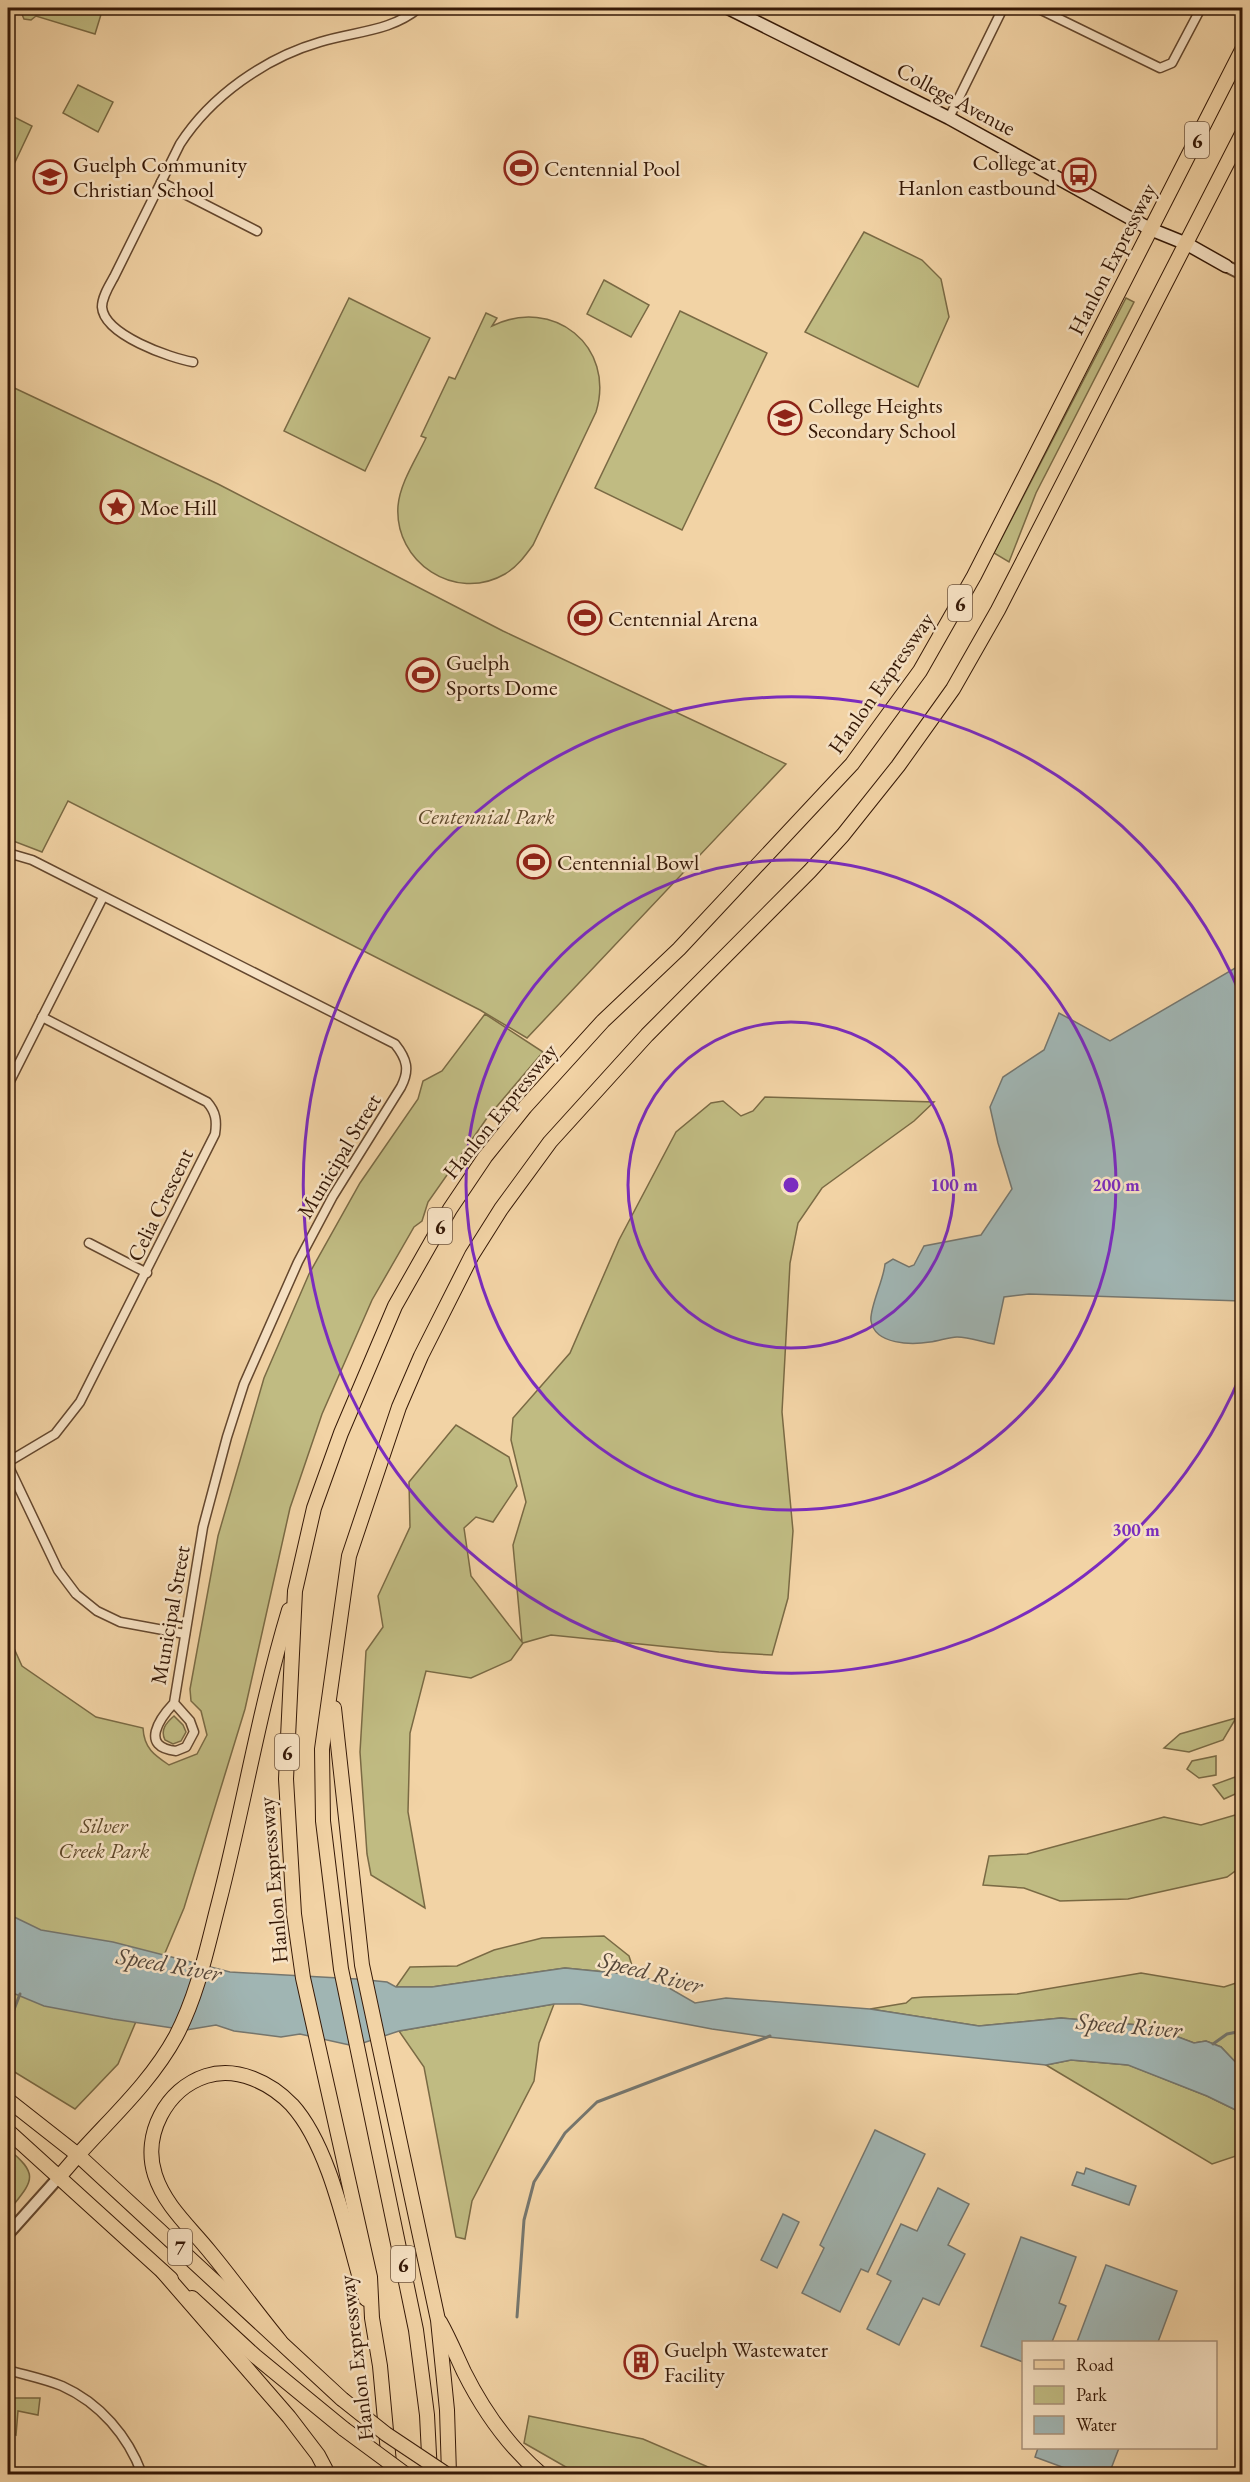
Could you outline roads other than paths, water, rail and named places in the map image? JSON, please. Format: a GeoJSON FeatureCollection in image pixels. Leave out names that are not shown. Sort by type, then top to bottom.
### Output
{"type":"FeatureCollection","features":[{"type":"Feature","properties":{"kind":"main road","name":"College Avenue"},"geometry":{"type":"LineString","coordinates":[[728,8],[949,118],[1150,229],[1187,244],[1227,266]]}},
{"type":"Feature","properties":{"kind":"main road","name":"Hanlon Expressway"},"geometry":{"type":"LineString","coordinates":[[390,2475],[380,2366],[372,2318],[370,2277],[303,1978],[294,1914],[286,1779],[295,1591],[314,1509],[340,1433],[395,1306],[450,1209],[485,1157],[525,1107],[603,1022],[679,949],[852,764],[887,719],[949,624],[1242,50]]}},
{"type":"Feature","properties":{"kind":"main road","name":"6"},"geometry":{"type":"LineString","coordinates":[[430,2475],[428,2415],[416,2330],[341,1970],[323,1821],[322,1749],[349,1556],[399,1407],[421,1356],[472,1255],[501,1209],[550,1142],[646,1035],[843,835],[891,775],[953,689],[998,610],[1242,134]]}},
{"type":"Feature","properties":{"kind":"main road"},"geometry":{"type":"LineString","coordinates":[[59,2177],[134,2095],[175,2037],[190,2005],[205,1961],[234,1844],[275,1658],[295,1591]]}},
{"type":"Feature","properties":{"kind":"main road"},"geometry":{"type":"LineString","coordinates":[[332,1688],[362,1965],[438,2320],[447,2410],[447,2475]]}},
{"type":"Feature","properties":{"kind":"main road"},"geometry":{"type":"LineString","coordinates":[[280,2342],[168,2202],[155,2174],[151,2151],[154,2127],[166,2106],[183,2088],[207,2076],[235,2074],[258,2080],[278,2091],[293,2106],[308,2127],[335,2192],[372,2318]]}},
{"type":"Feature","properties":{"kind":"main road","name":"7"},"geometry":{"type":"LineString","coordinates":[[8,2100],[78,2155],[174,2241],[342,2399],[386,2434],[447,2475]]}},
{"type":"Feature","properties":{"kind":"main road","name":"7"},"geometry":{"type":"LineString","coordinates":[[8,2131],[163,2272]]}},
{"type":"Feature","properties":{"kind":"main road"},"geometry":{"type":"LineString","coordinates":[[163,2272],[255,2356],[344,2430],[405,2475]]}},
{"type":"Feature","properties":{"kind":"main road"},"geometry":{"type":"LineString","coordinates":[[163,2272],[289,2417],[318,2456],[328,2475]]}},
{"type":"Feature","properties":{"kind":"main road"},"geometry":{"type":"LineString","coordinates":[[438,2320],[477,2397],[494,2423],[513,2447],[541,2475]]}},
{"type":"Feature","properties":{"kind":"street"},"geometry":{"type":"LineString","coordinates":[[193,362],[174,358],[131,338],[110,325],[102,307],[103,299],[178,148],[192,127],[219,99],[247,78],[304,47],[387,27],[419,8]]}},
{"type":"Feature","properties":{"kind":"street"},"geometry":{"type":"LineString","coordinates":[[949,118],[1003,8]]}},
{"type":"Feature","properties":{"kind":"street"},"geometry":{"type":"LineString","coordinates":[[1037,8],[1160,68],[1172,63],[1201,8]]}},
{"type":"Feature","properties":{"kind":"street"},"geometry":{"type":"LineString","coordinates":[[161,182],[257,231]]}},
{"type":"Feature","properties":{"kind":"street"},"geometry":{"type":"LineString","coordinates":[[1227,266],[1242,274]]}},
{"type":"Feature","properties":{"kind":"street","name":"Municipal Street"},"geometry":{"type":"LineString","coordinates":[[8,853],[32,860],[395,1044],[407,1065],[407,1076],[401,1087],[333,1196],[298,1262],[244,1384],[203,1527],[174,1703],[156,1725],[155,1734],[162,1747],[176,1751],[186,1747],[194,1732],[190,1721],[174,1703]]}},
{"type":"Feature","properties":{"kind":"street"},"geometry":{"type":"LineString","coordinates":[[8,1085],[103,897]]}},
{"type":"Feature","properties":{"kind":"street","name":"Celia Crescent"},"geometry":{"type":"LineString","coordinates":[[8,1463],[47,1440],[72,1415],[147,1273],[215,1134],[216,1116],[207,1102],[42,1017]]}},
{"type":"Feature","properties":{"kind":"street"},"geometry":{"type":"LineString","coordinates":[[89,1244],[147,1273]]}},
{"type":"Feature","properties":{"kind":"street"},"geometry":{"type":"LineString","coordinates":[[8,1463],[58,1570],[76,1594],[97,1611],[120,1622],[185,1634]]}},
{"type":"Feature","properties":{"kind":"street"},"geometry":{"type":"LineString","coordinates":[[8,2234],[59,2177]]}},
{"type":"Feature","properties":{"kind":"street"},"geometry":{"type":"LineString","coordinates":[[8,2370],[60,2385],[90,2403],[121,2434],[133,2453],[142,2475]]}},
{"type":"Feature","properties":{"kind":"water"},"geometry":{"type":"Polygon","coordinates":[[[1242,964],[1241,1301],[1029,1294],[1004,1297],[994,1344],[957,1337],[922,1343],[904,1343],[879,1335],[874,1329],[871,1316],[885,1264],[893,1259],[909,1267],[914,1265],[924,1246],[981,1235],[1012,1189],[990,1107],[1003,1077],[1044,1050],[1059,1013],[1110,1041],[1242,964]]]}},
{"type":"Feature","properties":{"kind":"water","name":"Speed River"},"geometry":{"type":"Polygon","coordinates":[[[8,1914],[41,1930],[113,1942],[230,1972],[357,1979],[387,1982],[396,1987],[432,1987],[565,1968],[635,1975],[657,1981],[695,2003],[726,1998],[870,2009],[979,2026],[1061,2018],[1149,2026],[1194,2043],[1206,2041],[1221,2047],[1242,2069],[1242,2113],[1207,2096],[1128,2065],[1071,2060],[1046,2065],[768,2037],[712,2029],[580,2004],[554,2004],[399,2031],[354,2046],[300,2034],[281,2037],[234,2031],[216,2025],[186,2030],[113,2019],[44,2006],[8,1991],[8,1914]]]}},
{"type":"Feature","properties":{"kind":"water"},"geometry":{"type":"Polygon","coordinates":[[[875,2130],[925,2154],[868,2272],[861,2269],[840,2312],[802,2293],[824,2248],[820,2245],[875,2130]]]}},
{"type":"Feature","properties":{"kind":"water"},"geometry":{"type":"Polygon","coordinates":[[[1086,2168],[1136,2186],[1129,2205],[1072,2185],[1077,2172],[1084,2174],[1086,2168]]]}},
{"type":"Feature","properties":{"kind":"water"},"geometry":{"type":"Polygon","coordinates":[[[938,2188],[969,2204],[948,2245],[965,2254],[939,2305],[923,2298],[899,2345],[867,2329],[891,2281],[877,2274],[901,2224],[917,2231],[938,2188]]]}},
{"type":"Feature","properties":{"kind":"water"},"geometry":{"type":"Polygon","coordinates":[[[783,2214],[799,2222],[777,2268],[761,2260],[783,2214]]]}},
{"type":"Feature","properties":{"kind":"water"},"geometry":{"type":"Polygon","coordinates":[[[1021,2237],[1076,2257],[1059,2303],[1066,2306],[1052,2341],[1022,2341],[1022,2362],[981,2346],[1021,2237]]]}},
{"type":"Feature","properties":{"kind":"water"},"geometry":{"type":"Polygon","coordinates":[[[1106,2265],[1177,2291],[1158,2341],[1077,2341],[1106,2265]]]}},
{"type":"Feature","properties":{"kind":"water"},"geometry":{"type":"Polygon","coordinates":[[[1038,2449],[1119,2449],[1109,2474],[1081,2474],[1035,2457],[1038,2449]]]}},
{"type":"Feature","properties":{"kind":"waterway"},"geometry":{"type":"LineString","coordinates":[[8,2025],[20,1994]]}},
{"type":"Feature","properties":{"kind":"waterway"},"geometry":{"type":"LineString","coordinates":[[1213,2044],[1227,2034],[1242,2031]]}},
{"type":"Feature","properties":{"kind":"waterway"},"geometry":{"type":"LineString","coordinates":[[517,2317],[524,2220],[534,2182],[565,2133],[597,2102],[770,2036]]}},
{"type":"Feature","properties":{"kind":"place","name":"Centennial Pool"},"geometry":{"type":"Point","coordinates":[521,168]}},
{"type":"Feature","properties":{"kind":"place","name":"College at Hanlon eastbound"},"geometry":{"type":"Point","coordinates":[1079,175]}},
{"type":"Feature","properties":{"kind":"place","name":"Guelph Community Christian School"},"geometry":{"type":"Point","coordinates":[50,177]}},
{"type":"Feature","properties":{"kind":"place","name":"College Heights Secondary School"},"geometry":{"type":"Point","coordinates":[785,418]}},
{"type":"Feature","properties":{"kind":"place","name":"Moe Hill"},"geometry":{"type":"Point","coordinates":[117,507]}},
{"type":"Feature","properties":{"kind":"place","name":"Centennial Arena"},"geometry":{"type":"Point","coordinates":[585,618]}},
{"type":"Feature","properties":{"kind":"place","name":"Guelph Sports Dome"},"geometry":{"type":"Point","coordinates":[423,675]}},
{"type":"Feature","properties":{"kind":"place","name":"Centennial Bowl"},"geometry":{"type":"Point","coordinates":[534,862]}},
{"type":"Feature","properties":{"kind":"place","name":"Guelph Wastewater Facility"},"geometry":{"type":"Point","coordinates":[641,2362]}},
{"type":"Feature","properties":{"kind":"park label","name":"Centennial Park"},"geometry":{"type":"Point","coordinates":[486,816]}},
{"type":"Feature","properties":{"kind":"park label","name":"Silver Creek Park"},"geometry":{"type":"Point","coordinates":[104,1838]}}]}
